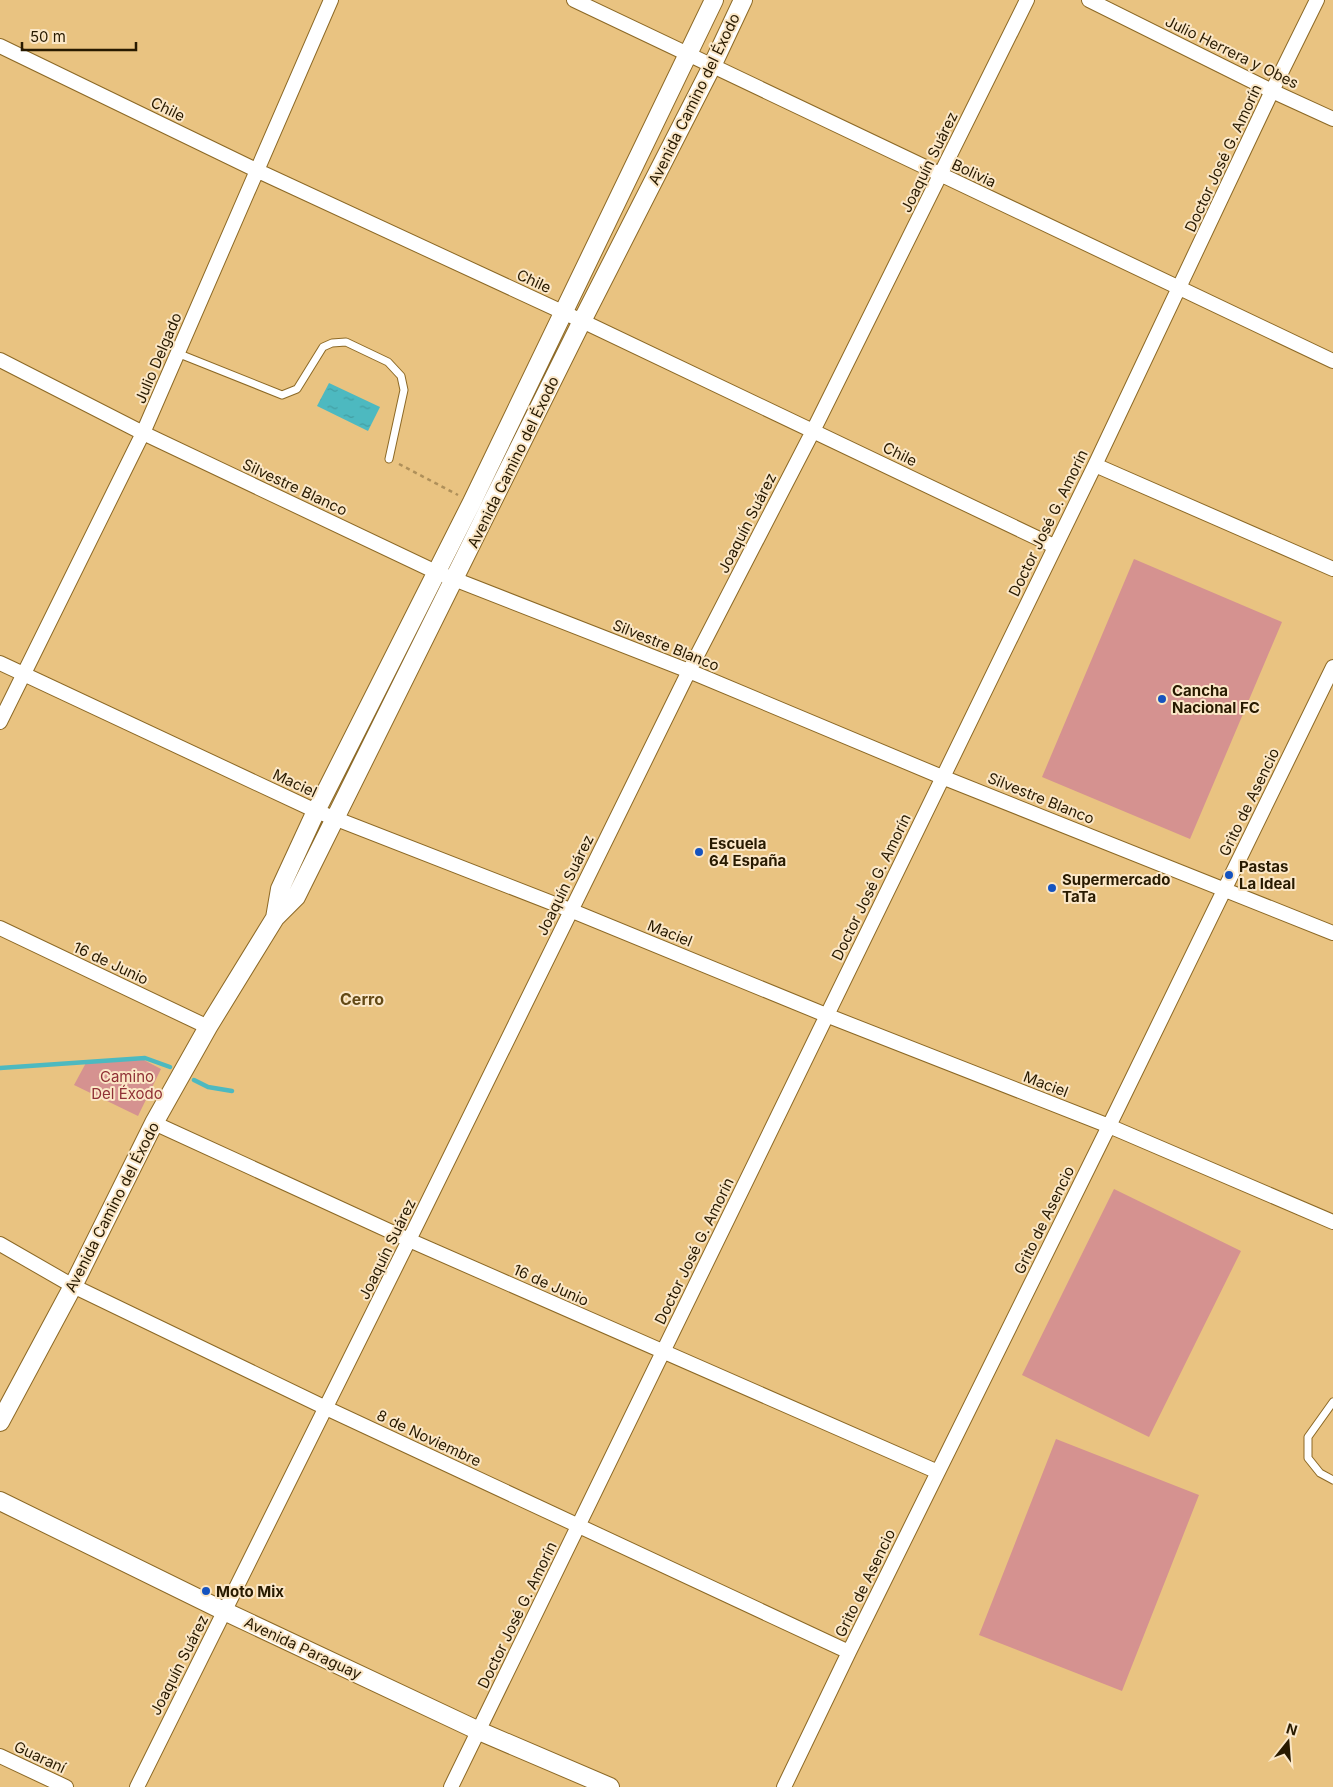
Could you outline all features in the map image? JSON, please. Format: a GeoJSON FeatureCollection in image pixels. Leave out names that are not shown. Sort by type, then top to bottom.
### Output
{"type":"FeatureCollection","features":[{"type":"Feature","properties":{"kind":"street","name":"Julio Delgado"},"geometry":{"type":"LineString","coordinates":[[0,722],[143,433],[331,0]]}},
{"type":"Feature","properties":{"kind":"street","name":"Bolivia"},"geometry":{"type":"LineString","coordinates":[[574,0],[1333,362]]}},
{"type":"Feature","properties":{"kind":"street","name":"Avenida Camino del Éxodo"},"geometry":{"type":"LineString","coordinates":[[275,918],[280,889],[316,811],[472,502],[714,0]]}},
{"type":"Feature","properties":{"kind":"street","name":"Avenida Camino del Éxodo"},"geometry":{"type":"LineString","coordinates":[[0,1422],[73,1286],[154,1122],[208,1027],[275,918],[296,897],[582,321],[712,66],[743,0]]}},
{"type":"Feature","properties":{"kind":"street","name":"Joaquín Suárez"},"geometry":{"type":"LineString","coordinates":[[137,1787],[689,671],[813,431],[1027,0]]}},
{"type":"Feature","properties":{"kind":"street","name":"Julio Herrera y Obes"},"geometry":{"type":"LineString","coordinates":[[1089,0],[1272,91],[1333,119]]}},
{"type":"Feature","properties":{"kind":"street","name":"Doctor José G. Amorín"},"geometry":{"type":"LineString","coordinates":[[451,1787],[1095,465],[1317,0]]}},
{"type":"Feature","properties":{"kind":"street","name":"Chile"},"geometry":{"type":"LineString","coordinates":[[0,46],[256,170],[582,321],[1054,546]]}},
{"type":"Feature","properties":{"kind":"street","name":"Silvestre Blanco"},"geometry":{"type":"LineString","coordinates":[[0,360],[143,433],[436,572],[689,671],[942,777],[1333,933]]}},
{"type":"Feature","properties":{"kind":"street"},"geometry":{"type":"LineString","coordinates":[[1095,465],[1333,569]]}},
{"type":"Feature","properties":{"kind":"street","name":"Maciel"},"geometry":{"type":"LineString","coordinates":[[0,663],[316,811],[570,910],[826,1015],[1109,1126],[1333,1222]]}},
{"type":"Feature","properties":{"kind":"street","name":"Grito de Asencio"},"geometry":{"type":"LineString","coordinates":[[784,1787],[1333,667]]}},
{"type":"Feature","properties":{"kind":"street","name":"16 de Junio"},"geometry":{"type":"LineString","coordinates":[[0,928],[208,1027]]}},
{"type":"Feature","properties":{"kind":"street","name":"16 de Junio"},"geometry":{"type":"LineString","coordinates":[[154,1122],[409,1240],[938,1472]]}},
{"type":"Feature","properties":{"kind":"street","name":"8 de Noviembre"},"geometry":{"type":"LineString","coordinates":[[0,1244],[73,1286],[326,1408],[849,1652]]}},
{"type":"Feature","properties":{"kind":"street","name":"Avenida Paraguay"},"geometry":{"type":"LineString","coordinates":[[0,1502],[224,1611],[479,1730],[610,1787]]}},
{"type":"Feature","properties":{"kind":"street","name":"Guaraní"},"geometry":{"type":"LineString","coordinates":[[0,1756],[66,1787]]}},
{"type":"Feature","properties":{"kind":"lane"},"geometry":{"type":"LineString","coordinates":[[177,353],[282,395],[297,388],[323,347],[332,343],[346,342],[388,362],[401,376],[404,390],[389,459]]}},
{"type":"Feature","properties":{"kind":"lane"},"geometry":{"type":"LineString","coordinates":[[1333,1402],[1308,1437],[1308,1458],[1320,1474],[1333,1480]]}},
{"type":"Feature","properties":{"kind":"path"},"geometry":{"type":"LineString","coordinates":[[389,459],[472,502]]}},
{"type":"Feature","properties":{"kind":"green space","name":"Cancha Nacional FC"},"geometry":{"type":"Polygon","coordinates":[[[1134,559],[1282,622],[1190,839],[1042,777],[1134,559]]]}},
{"type":"Feature","properties":{"kind":"green space","name":"Camino Del Éxodo"},"geometry":{"type":"Polygon","coordinates":[[[144,1060],[161,1069],[138,1116],[74,1085],[87,1061],[144,1060]]]}},
{"type":"Feature","properties":{"kind":"green space"},"geometry":{"type":"Polygon","coordinates":[[[1114,1189],[1241,1251],[1149,1437],[1022,1375],[1114,1189]]]}},
{"type":"Feature","properties":{"kind":"green space"},"geometry":{"type":"Polygon","coordinates":[[[1056,1439],[1199,1495],[1122,1691],[979,1635],[1056,1439]]]}},
{"type":"Feature","properties":{"kind":"water"},"geometry":{"type":"Polygon","coordinates":[[[329,383],[380,407],[368,431],[317,406],[329,383]]]}},
{"type":"Feature","properties":{"kind":"waterway"},"geometry":{"type":"LineString","coordinates":[[0,1068],[145,1058],[170,1067]]}},
{"type":"Feature","properties":{"kind":"waterway"},"geometry":{"type":"LineString","coordinates":[[194,1080],[208,1087],[232,1091]]}},
{"type":"Feature","properties":{"kind":"place","name":"Cancha Nacional FC"},"geometry":{"type":"Point","coordinates":[1162,699]}},
{"type":"Feature","properties":{"kind":"place","name":"Escuela 64 España"},"geometry":{"type":"Point","coordinates":[699,852]}},
{"type":"Feature","properties":{"kind":"place","name":"Pastas La Ideal"},"geometry":{"type":"Point","coordinates":[1229,875]}},
{"type":"Feature","properties":{"kind":"place","name":"Supermercado TaTa"},"geometry":{"type":"Point","coordinates":[1052,888]}},
{"type":"Feature","properties":{"kind":"place","name":"Moto Mix"},"geometry":{"type":"Point","coordinates":[206,1591]}},
{"type":"Feature","properties":{"kind":"district","name":"Cerro"},"geometry":{"type":"Point","coordinates":[362,999]}}]}
